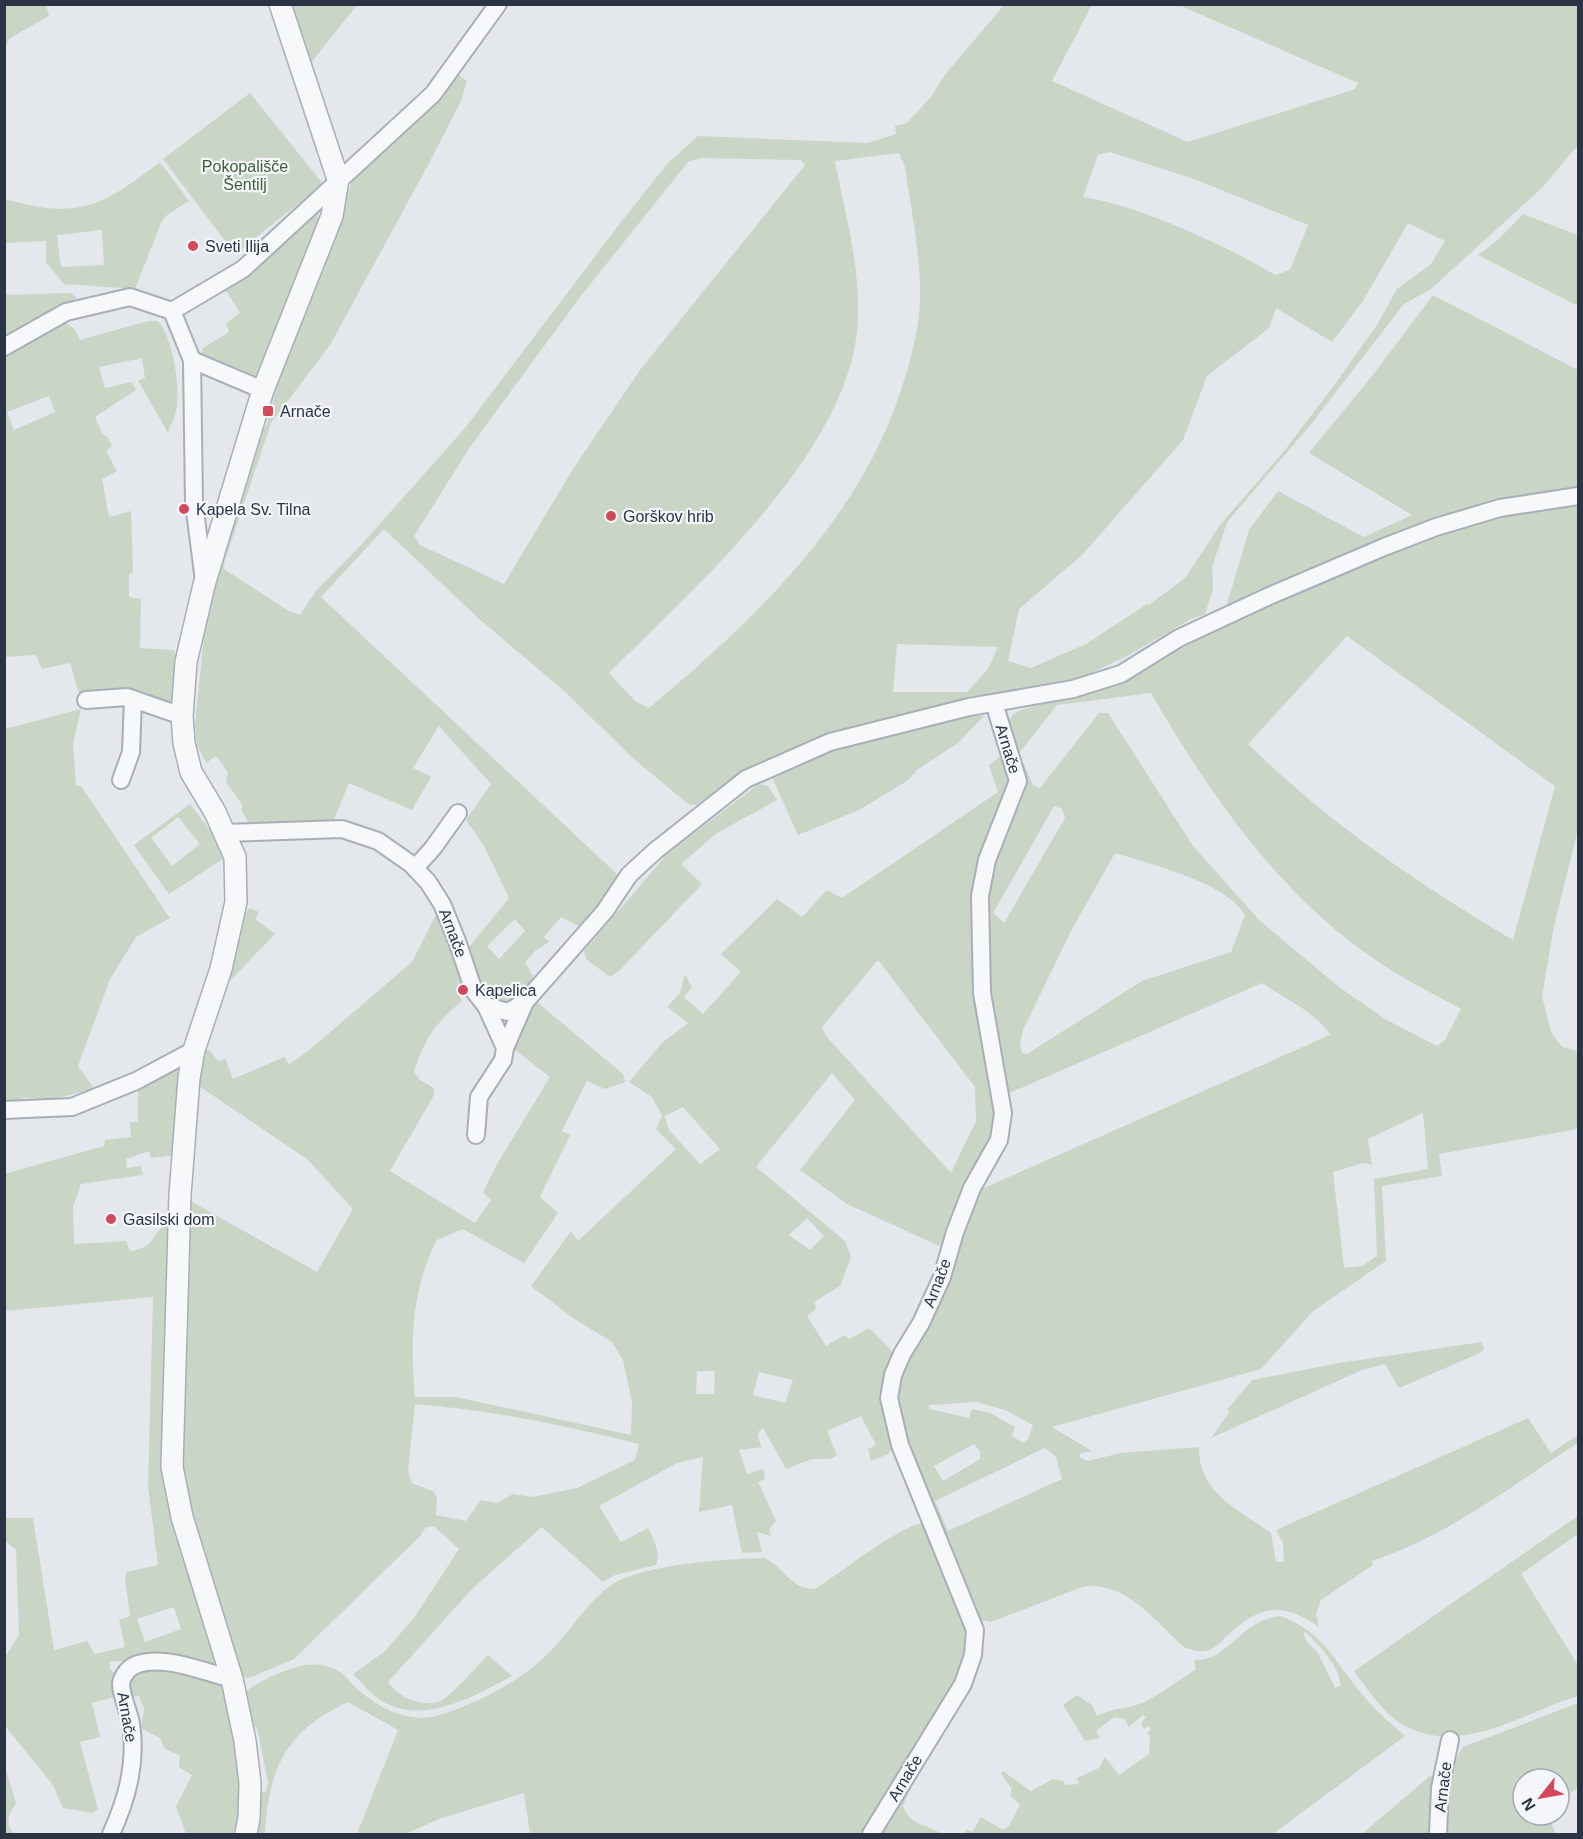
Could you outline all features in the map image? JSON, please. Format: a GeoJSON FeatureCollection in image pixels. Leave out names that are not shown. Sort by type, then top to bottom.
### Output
{"type":"FeatureCollection","features":[{"type":"Feature","properties":{"kind":"street"},"geometry":{"type":"LineString","coordinates":[[246,1834],[250,1784],[245,1741],[232,1679],[182,1517],[172,1467],[184,1121],[194,1050],[221,969],[236,902],[235,857],[191,771],[184,743],[182,716],[186,662],[204,585],[263,390],[332,216],[338,179],[280,4]]}},
{"type":"Feature","properties":{"kind":"street"},"geometry":{"type":"LineString","coordinates":[[4,347],[66,312],[130,297],[172,311],[243,269],[338,179],[433,94],[498,4]]}},
{"type":"Feature","properties":{"kind":"street"},"geometry":{"type":"LineString","coordinates":[[172,311],[192,360],[194,503],[204,585]]}},
{"type":"Feature","properties":{"kind":"street"},"geometry":{"type":"LineString","coordinates":[[192,360],[263,390]]}},
{"type":"Feature","properties":{"kind":"street"},"geometry":{"type":"LineString","coordinates":[[476,1135],[479,1097],[503,1060],[505,1048],[525,1002],[604,911],[630,875],[655,851],[746,779],[830,742],[969,707],[1073,689],[1121,674],[1179,638],[1267,597],[1436,527],[1500,508],[1578,496]]}},
{"type":"Feature","properties":{"kind":"street"},"geometry":{"type":"LineString","coordinates":[[86,700],[105,697],[133,699],[182,716]]}},
{"type":"Feature","properties":{"kind":"street"},"geometry":{"type":"LineString","coordinates":[[121,780],[131,752],[133,699]]}},
{"type":"Feature","properties":{"kind":"street","name":"Arnače"},"geometry":{"type":"LineString","coordinates":[[871,1834],[963,1684],[973,1655],[975,1630],[900,1445],[889,1398],[893,1375],[902,1354],[921,1323],[942,1277],[955,1232],[972,1188],[999,1140],[1003,1113],[982,993],[980,897],[987,860],[1018,781],[994,703]]}},
{"type":"Feature","properties":{"kind":"street"},"geometry":{"type":"LineString","coordinates":[[415,868],[433,848],[458,813]]}},
{"type":"Feature","properties":{"kind":"street","name":"Arnače"},"geometry":{"type":"LineString","coordinates":[[224,833],[342,829],[378,842],[415,868],[428,882],[442,904],[474,991],[486,1006],[505,1048]]}},
{"type":"Feature","properties":{"kind":"street"},"geometry":{"type":"LineString","coordinates":[[486,1006],[508,1012],[525,1002]]}},
{"type":"Feature","properties":{"kind":"street"},"geometry":{"type":"LineString","coordinates":[[4,1110],[72,1107],[136,1081],[194,1050]]}},
{"type":"Feature","properties":{"kind":"street","name":"Arnače"},"geometry":{"type":"LineString","coordinates":[[111,1834],[128,1792],[133,1756],[131,1725],[121,1683],[125,1672],[136,1664],[160,1662],[232,1679]]}},
{"type":"Feature","properties":{"kind":"street","name":"Arnače"},"geometry":{"type":"LineString","coordinates":[[1438,1834],[1440,1788],[1450,1740]]}},
{"type":"Feature","properties":{"kind":"green space"},"geometry":{"type":"Polygon","coordinates":[[[5,4],[46,5],[49,16],[10,38],[5,48],[5,4]]]}},
{"type":"Feature","properties":{"kind":"green space"},"geometry":{"type":"Polygon","coordinates":[[[289,5],[357,5],[310,64],[289,5]]]}},
{"type":"Feature","properties":{"kind":"green space"},"geometry":{"type":"Polygon","coordinates":[[[1004,5],[1092,5],[1052,81],[1188,142],[1355,89],[1358,83],[1179,5],[1578,5],[1578,145],[1542,188],[1431,289],[1404,304],[1312,423],[1227,522],[1212,567],[1213,589],[1205,614],[1191,619],[1129,655],[1087,675],[803,744],[771,757],[695,805],[688,804],[634,759],[563,690],[478,618],[384,529],[321,597],[619,876],[581,927],[561,917],[544,937],[549,942],[536,950],[525,962],[535,980],[515,1004],[494,1003],[479,986],[466,951],[509,898],[484,846],[466,820],[491,784],[439,726],[413,768],[431,777],[412,810],[349,783],[332,824],[252,829],[241,809],[243,806],[226,782],[228,772],[216,756],[206,763],[197,745],[195,724],[207,607],[246,458],[267,424],[281,370],[352,182],[387,140],[459,75],[467,81],[460,103],[427,167],[330,345],[271,423],[225,560],[224,569],[289,611],[300,615],[316,591],[361,545],[465,428],[667,164],[698,136],[868,143],[896,134],[895,126],[907,123],[931,97],[944,76],[1004,5]],[[1110,152],[1098,155],[1083,197],[1129,208],[1182,228],[1275,275],[1290,270],[1308,225],[1194,179],[1110,152]],[[899,153],[835,161],[847,220],[858,299],[858,319],[849,368],[829,417],[800,465],[764,512],[725,557],[609,673],[636,702],[649,708],[729,637],[803,559],[836,517],[865,472],[888,425],[911,356],[920,307],[917,249],[905,167],[899,153]],[[700,158],[688,162],[580,297],[470,447],[414,536],[420,545],[504,584],[573,469],[640,370],[805,165],[801,160],[700,158]],[[1408,223],[1363,301],[1332,342],[1276,308],[1269,328],[1207,376],[1183,440],[1082,555],[1019,609],[1008,661],[1031,668],[1086,644],[1147,604],[1149,605],[1185,578],[1220,525],[1285,450],[1335,384],[1377,325],[1397,289],[1431,264],[1445,241],[1408,223]],[[897,644],[893,692],[967,692],[988,669],[998,647],[897,644]],[[515,919],[487,946],[499,959],[525,931],[515,919]]]}},
{"type":"Feature","properties":{"kind":"green space","name":"Pokopališče Šentilj"},"geometry":{"type":"Polygon","coordinates":[[[250,93],[323,184],[235,254],[163,159],[250,93]]]}},
{"type":"Feature","properties":{"kind":"green space"},"geometry":{"type":"Polygon","coordinates":[[[160,162],[189,201],[167,215],[161,223],[135,289],[64,284],[46,262],[46,241],[5,243],[5,199],[52,208],[71,208],[105,199],[160,162]],[[102,230],[57,235],[61,267],[104,265],[102,230]]]}},
{"type":"Feature","properties":{"kind":"green space"},"geometry":{"type":"Polygon","coordinates":[[[317,210],[319,221],[314,240],[257,378],[246,378],[200,355],[203,348],[229,332],[226,323],[240,313],[223,286],[317,210]]]}},
{"type":"Feature","properties":{"kind":"green space"},"geometry":{"type":"Polygon","coordinates":[[[1523,214],[1578,235],[1578,306],[1478,255],[1498,240],[1523,214]]]}},
{"type":"Feature","properties":{"kind":"green space"},"geometry":{"type":"Polygon","coordinates":[[[70,293],[76,297],[74,303],[5,341],[4,295],[70,293]]]}},
{"type":"Feature","properties":{"kind":"green space"},"geometry":{"type":"Polygon","coordinates":[[[1433,295],[1578,370],[1578,491],[1494,504],[1225,611],[1249,530],[1278,491],[1364,537],[1412,515],[1309,453],[1372,376],[1433,295]]]}},
{"type":"Feature","properties":{"kind":"green space"},"geometry":{"type":"Polygon","coordinates":[[[64,321],[74,329],[80,340],[148,321],[158,321],[168,339],[176,377],[177,401],[168,433],[138,380],[145,378],[142,358],[99,367],[105,388],[131,382],[136,390],[95,417],[103,435],[107,436],[112,446],[106,451],[117,471],[102,479],[109,517],[131,511],[133,572],[129,574],[129,597],[141,599],[140,648],[174,650],[178,663],[178,678],[170,706],[80,697],[70,663],[42,669],[36,655],[5,657],[5,351],[64,321]],[[49,396],[7,412],[14,430],[55,412],[49,396]]]}},
{"type":"Feature","properties":{"kind":"green space"},"geometry":{"type":"Polygon","coordinates":[[[1578,502],[1578,829],[1554,926],[1542,996],[1551,1032],[1562,1047],[1578,1051],[1578,1129],[1439,1154],[1442,1176],[1382,1186],[1386,1261],[1313,1311],[1261,1369],[1052,1427],[1092,1451],[1081,1453],[1079,1457],[1087,1461],[1121,1453],[1199,1447],[1200,1463],[1213,1488],[1233,1507],[1271,1533],[1276,1562],[1284,1562],[1283,1543],[1276,1530],[1528,1418],[1551,1453],[1578,1435],[1578,1443],[1453,1524],[1400,1551],[1372,1561],[1373,1565],[1321,1600],[1316,1614],[1319,1627],[1293,1613],[1271,1610],[1250,1618],[1214,1648],[1197,1651],[1185,1648],[1151,1615],[1125,1596],[1097,1586],[1082,1587],[991,1622],[978,1620],[894,1419],[894,1390],[977,1191],[1330,1035],[1308,1012],[1262,983],[1005,1095],[986,987],[987,870],[1014,812],[1007,723],[1021,710],[1111,686],[1270,601],[1467,522],[1578,502]],[[1347,636],[1248,744],[1278,772],[1374,850],[1442,897],[1513,940],[1555,786],[1347,636]],[[1151,693],[1057,705],[1019,753],[1033,785],[1040,788],[1099,713],[1108,713],[1193,846],[1259,920],[1339,987],[1385,1019],[1437,1046],[1445,1040],[1461,1009],[1374,959],[1306,903],[1276,872],[1221,803],[1151,693]],[[1054,806],[993,913],[1004,923],[1065,818],[1062,809],[1054,806]],[[1115,853],[1071,931],[1023,1030],[1020,1044],[1022,1053],[1027,1054],[1142,981],[1231,952],[1245,915],[1235,903],[1205,884],[1167,869],[1115,853]],[[1423,1113],[1368,1139],[1372,1165],[1363,1163],[1333,1172],[1344,1268],[1362,1266],[1377,1256],[1374,1179],[1428,1169],[1423,1113]],[[977,1402],[928,1405],[930,1409],[969,1418],[972,1409],[990,1413],[1015,1427],[1012,1436],[1023,1443],[1028,1439],[1033,1425],[1005,1410],[977,1402]],[[974,1444],[934,1466],[943,1481],[980,1459],[980,1451],[974,1444]],[[1045,1448],[935,1501],[948,1531],[1062,1479],[1056,1457],[1045,1448]]]}},
{"type":"Feature","properties":{"kind":"green space"},"geometry":{"type":"Polygon","coordinates":[[[81,709],[73,743],[76,786],[81,786],[170,918],[136,937],[110,979],[78,1066],[94,1089],[53,1099],[25,1098],[5,1103],[5,729],[81,709]]]}},
{"type":"Feature","properties":{"kind":"green space"},"geometry":{"type":"Polygon","coordinates":[[[969,715],[984,716],[958,743],[917,770],[907,781],[859,810],[798,835],[773,779],[775,774],[870,739],[969,715]]]}},
{"type":"Feature","properties":{"kind":"green space"},"geometry":{"type":"Polygon","coordinates":[[[1006,752],[1012,773],[978,877],[997,1122],[946,1249],[847,1204],[800,1170],[855,1100],[832,1073],[756,1167],[845,1241],[851,1257],[840,1286],[814,1302],[816,1309],[807,1316],[826,1346],[844,1335],[849,1339],[869,1328],[890,1349],[894,1357],[896,1445],[888,1454],[871,1461],[868,1449],[876,1445],[861,1416],[827,1431],[837,1455],[830,1459],[812,1459],[786,1469],[763,1428],[759,1431],[758,1437],[762,1447],[739,1450],[747,1474],[763,1469],[765,1479],[758,1482],[776,1521],[769,1529],[771,1536],[757,1532],[762,1552],[742,1553],[732,1505],[699,1512],[703,1457],[677,1463],[599,1506],[621,1542],[648,1528],[657,1551],[656,1565],[615,1575],[603,1582],[542,1527],[473,1588],[388,1682],[405,1697],[419,1702],[434,1703],[445,1698],[488,1655],[512,1676],[463,1700],[427,1710],[409,1710],[392,1706],[376,1697],[353,1674],[384,1652],[414,1618],[459,1549],[434,1526],[426,1527],[421,1535],[294,1659],[249,1678],[238,1675],[181,1477],[185,1198],[317,1272],[353,1209],[307,1159],[193,1082],[205,1049],[211,1051],[220,1061],[225,1058],[233,1079],[284,1057],[289,1064],[307,1052],[412,962],[437,913],[467,984],[457,989],[462,1001],[432,1032],[422,1050],[414,1072],[420,1080],[434,1088],[434,1095],[390,1171],[475,1223],[491,1200],[483,1192],[497,1164],[550,1077],[514,1049],[529,1010],[537,1002],[623,1074],[625,1082],[605,1089],[587,1081],[562,1131],[570,1135],[540,1197],[558,1213],[524,1263],[463,1229],[437,1240],[428,1259],[417,1297],[413,1356],[415,1397],[456,1397],[631,1435],[632,1403],[628,1383],[623,1360],[612,1342],[573,1318],[531,1286],[571,1231],[578,1241],[676,1149],[656,1129],[662,1115],[652,1097],[629,1082],[662,1043],[688,1023],[667,1007],[680,993],[685,974],[692,987],[684,997],[703,1014],[741,972],[721,954],[777,899],[802,917],[827,890],[842,898],[998,792],[989,765],[1006,752]],[[878,960],[822,1027],[826,1036],[951,1173],[976,1121],[975,1087],[878,960]],[[683,1107],[665,1116],[669,1130],[700,1164],[720,1149],[683,1107]],[[807,1218],[789,1235],[810,1250],[824,1236],[807,1218]],[[697,1371],[696,1394],[714,1394],[715,1371],[697,1371]],[[759,1372],[753,1395],[785,1403],[793,1380],[759,1372]],[[415,1404],[408,1471],[412,1483],[434,1492],[437,1498],[436,1515],[466,1521],[481,1500],[497,1503],[513,1494],[532,1497],[577,1488],[635,1460],[639,1444],[528,1419],[415,1404]]]}},
{"type":"Feature","properties":{"kind":"green space"},"geometry":{"type":"Polygon","coordinates":[[[759,784],[768,786],[777,800],[717,833],[681,864],[702,884],[619,971],[610,977],[586,959],[584,951],[669,852],[759,784]]]}},
{"type":"Feature","properties":{"kind":"green space"},"geometry":{"type":"Polygon","coordinates":[[[190,804],[229,855],[169,894],[134,845],[190,804]],[[178,817],[151,838],[172,866],[200,844],[178,817]]]}},
{"type":"Feature","properties":{"kind":"green space"},"geometry":{"type":"Polygon","coordinates":[[[250,908],[259,912],[255,919],[275,934],[223,988],[240,919],[250,908]]]}},
{"type":"Feature","properties":{"kind":"green space"},"geometry":{"type":"Polygon","coordinates":[[[181,1062],[176,1155],[151,1158],[149,1151],[126,1159],[127,1168],[141,1166],[143,1175],[81,1184],[73,1207],[74,1244],[126,1241],[130,1251],[148,1245],[164,1226],[173,1227],[167,1415],[218,1665],[210,1669],[124,1667],[123,1661],[109,1662],[110,1669],[118,1677],[118,1696],[92,1703],[100,1737],[80,1742],[98,1809],[92,1813],[63,1808],[53,1785],[5,1726],[5,1657],[19,1635],[16,1550],[5,1541],[5,1518],[33,1518],[54,1650],[87,1641],[95,1654],[125,1647],[119,1620],[130,1616],[125,1578],[127,1572],[158,1565],[148,1487],[153,1297],[5,1311],[4,1174],[104,1146],[105,1140],[131,1137],[130,1122],[138,1122],[138,1087],[181,1062]],[[174,1607],[137,1619],[145,1642],[181,1629],[174,1607]]]}},
{"type":"Feature","properties":{"kind":"green space"},"geometry":{"type":"Polygon","coordinates":[[[1482,1342],[1484,1349],[1480,1353],[1399,1388],[1385,1364],[1362,1370],[1211,1438],[1230,1411],[1227,1410],[1252,1380],[1339,1363],[1482,1342]]]}},
{"type":"Feature","properties":{"kind":"green space"},"geometry":{"type":"Polygon","coordinates":[[[1578,1516],[1578,1534],[1521,1574],[1578,1665],[1578,1696],[1472,1734],[1429,1735],[1407,1727],[1392,1717],[1354,1671],[1578,1516]]]}},
{"type":"Feature","properties":{"kind":"green space"},"geometry":{"type":"Polygon","coordinates":[[[925,1522],[969,1635],[966,1665],[868,1834],[530,1834],[524,1793],[439,1819],[405,1834],[357,1834],[398,1730],[348,1702],[309,1725],[285,1754],[271,1789],[265,1834],[254,1834],[257,1794],[266,1791],[268,1783],[257,1727],[248,1726],[243,1694],[272,1676],[302,1666],[328,1667],[341,1673],[375,1703],[386,1709],[409,1717],[433,1717],[477,1701],[520,1677],[557,1644],[597,1597],[613,1584],[627,1577],[686,1564],[765,1558],[800,1586],[815,1589],[884,1542],[925,1522]]]}},
{"type":"Feature","properties":{"kind":"green space"},"geometry":{"type":"Polygon","coordinates":[[[1280,1616],[1309,1631],[1330,1652],[1372,1706],[1405,1736],[1273,1834],[964,1834],[967,1829],[972,1832],[981,1817],[1003,1830],[1009,1826],[1020,1805],[1011,1796],[1011,1788],[1001,1773],[1003,1771],[1031,1791],[1053,1779],[1063,1781],[1066,1785],[1079,1784],[1077,1778],[1099,1768],[1105,1757],[1119,1775],[1149,1754],[1150,1736],[1147,1733],[1151,1729],[1149,1726],[1144,1729],[1141,1723],[1146,1717],[1143,1715],[1129,1727],[1125,1719],[1114,1717],[1096,1731],[1100,1738],[1085,1741],[1063,1705],[1077,1695],[1092,1705],[1097,1716],[1142,1703],[1196,1669],[1194,1660],[1206,1659],[1217,1654],[1244,1632],[1266,1619],[1280,1616]],[[1305,1632],[1303,1633],[1307,1642],[1318,1653],[1335,1688],[1341,1685],[1332,1663],[1305,1632]]]}},
{"type":"Feature","properties":{"kind":"green space"},"geometry":{"type":"Polygon","coordinates":[[[151,1665],[225,1679],[240,1748],[241,1834],[186,1834],[176,1807],[192,1775],[179,1767],[180,1756],[165,1749],[160,1738],[141,1728],[144,1709],[139,1696],[130,1697],[129,1678],[151,1665]]]}},
{"type":"Feature","properties":{"kind":"green space"},"geometry":{"type":"Polygon","coordinates":[[[1578,1703],[1578,1788],[1571,1792],[1571,1767],[1511,1767],[1511,1827],[1553,1827],[1556,1834],[1445,1834],[1450,1778],[1463,1747],[1578,1703]]]}},
{"type":"Feature","properties":{"kind":"green space"},"geometry":{"type":"Polygon","coordinates":[[[5,1767],[16,1803],[8,1822],[14,1834],[5,1834],[5,1767]]]}},
{"type":"Feature","properties":{"kind":"green space"},"geometry":{"type":"Polygon","coordinates":[[[916,1775],[903,1806],[906,1813],[914,1821],[942,1834],[877,1834],[916,1775]]]}},
{"type":"Feature","properties":{"kind":"green space"},"geometry":{"type":"Polygon","coordinates":[[[1431,1775],[1436,1786],[1434,1834],[1362,1834],[1431,1775]]]}},
{"type":"Feature","properties":{"kind":"place","name":"Sveti Ilija"},"geometry":{"type":"Point","coordinates":[193,246]}},
{"type":"Feature","properties":{"kind":"place","name":"Arnače"},"geometry":{"type":"Point","coordinates":[268,411]}},
{"type":"Feature","properties":{"kind":"place","name":"Kapela Sv. Tilna"},"geometry":{"type":"Point","coordinates":[184,509]}},
{"type":"Feature","properties":{"kind":"place","name":"Gorškov hrib"},"geometry":{"type":"Point","coordinates":[611,516]}},
{"type":"Feature","properties":{"kind":"place","name":"Kapelica"},"geometry":{"type":"Point","coordinates":[463,990]}},
{"type":"Feature","properties":{"kind":"place","name":"Gasilski dom"},"geometry":{"type":"Point","coordinates":[111,1219]}}]}
